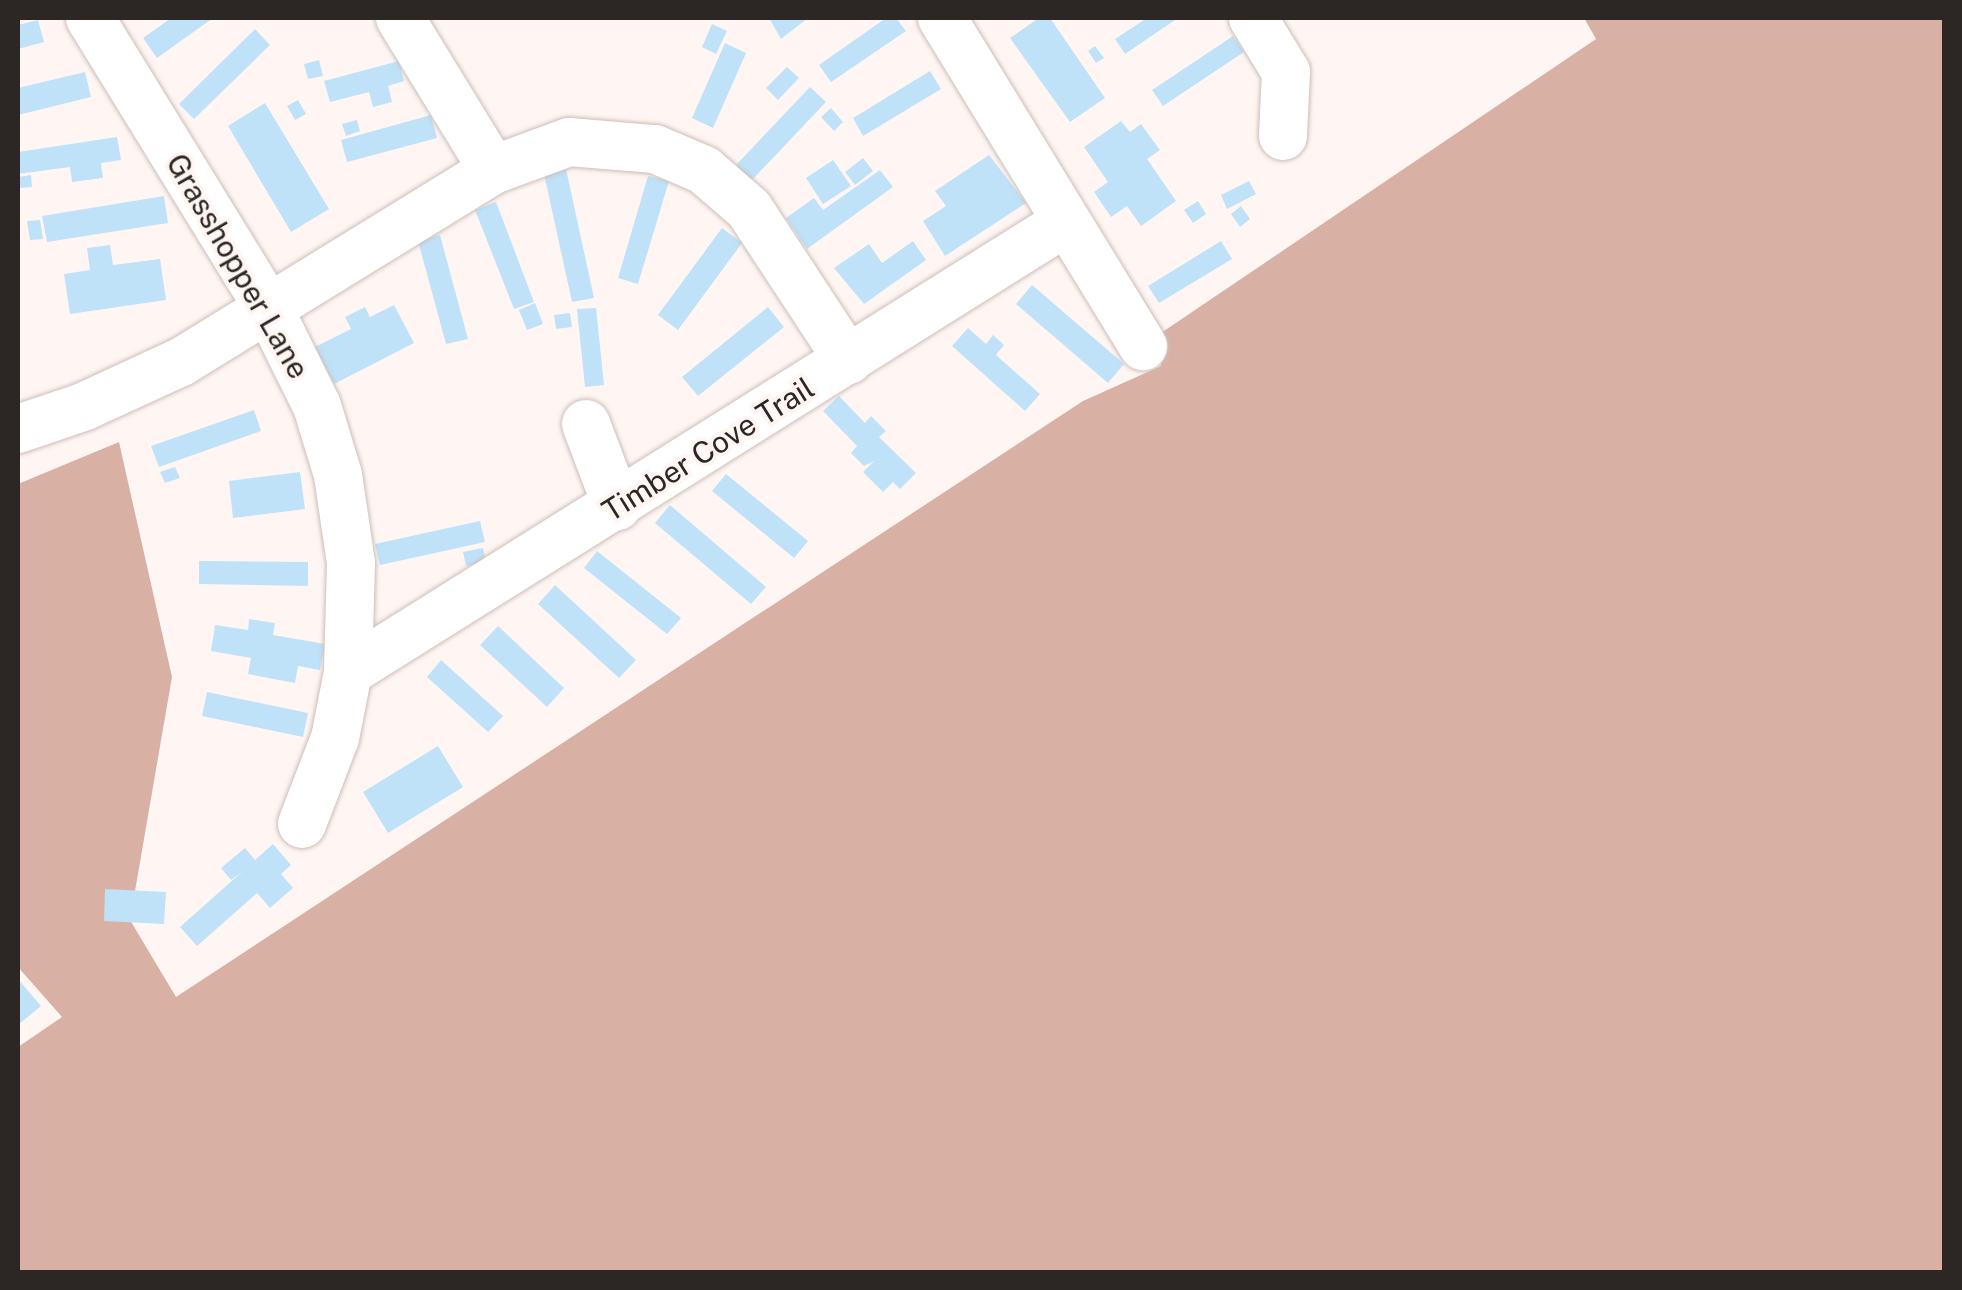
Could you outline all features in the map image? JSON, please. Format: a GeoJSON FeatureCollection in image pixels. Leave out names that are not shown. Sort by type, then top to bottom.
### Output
{"type":"FeatureCollection","features":[{"type":"Feature","properties":{"kind":"street","name":"Grasshopper Lane"},"geometry":{"type":"LineString","coordinates":[[90,18],[268,307],[317,406],[338,476],[351,562],[348,672],[336,738],[302,824]]}},
{"type":"Feature","properties":{"kind":"street"},"geometry":{"type":"LineString","coordinates":[[400,18],[493,170]]}},
{"type":"Feature","properties":{"kind":"street"},"geometry":{"type":"LineString","coordinates":[[942,18],[1143,346]]}},
{"type":"Feature","properties":{"kind":"street"},"geometry":{"type":"LineString","coordinates":[[1270,23],[1286,72],[1283,136]]}},
{"type":"Feature","properties":{"kind":"street"},"geometry":{"type":"LineString","coordinates":[[18,429],[83,408],[181,362],[493,170],[569,142],[612,140],[654,149],[704,170],[748,210],[848,360]]}},
{"type":"Feature","properties":{"kind":"street","name":"Timber Cove Trail"},"geometry":{"type":"LineString","coordinates":[[348,672],[1066,222]]}},
{"type":"Feature","properties":{"kind":"street"},"geometry":{"type":"LineString","coordinates":[[586,424],[617,506]]}},
{"type":"Feature","properties":{"kind":"shaded area"},"geometry":{"type":"Polygon","coordinates":[[[1584,18],[1944,18],[1944,1272],[18,1272],[18,1047],[62,1017],[18,967],[18,484],[119,442],[172,677],[130,920],[176,997],[1083,401],[1161,366],[1158,335],[1596,39],[1584,18]]]}},
{"type":"Feature","properties":{"kind":"building"},"geometry":{"type":"Polygon","coordinates":[[[171,18],[213,18],[157,58],[143,38],[171,18]]]}},
{"type":"Feature","properties":{"kind":"building"},"geometry":{"type":"Polygon","coordinates":[[[769,18],[808,18],[781,39],[769,18]]]}},
{"type":"Feature","properties":{"kind":"building"},"geometry":{"type":"Polygon","coordinates":[[[886,18],[896,18],[906,31],[831,82],[819,65],[886,18]]]}},
{"type":"Feature","properties":{"kind":"building"},"geometry":{"type":"Polygon","coordinates":[[[1039,18],[1050,18],[1105,98],[1070,122],[1010,38],[1039,18]]]}},
{"type":"Feature","properties":{"kind":"building"},"geometry":{"type":"Polygon","coordinates":[[[1147,18],[1178,18],[1125,54],[1115,39],[1147,18]]]}},
{"type":"Feature","properties":{"kind":"building"},"geometry":{"type":"Polygon","coordinates":[[[38,20],[44,42],[18,49],[18,25],[38,20]]]}},
{"type":"Feature","properties":{"kind":"building"},"geometry":{"type":"Polygon","coordinates":[[[712,24],[727,31],[716,54],[702,47],[712,24]]]}},
{"type":"Feature","properties":{"kind":"building"},"geometry":{"type":"Polygon","coordinates":[[[255,29],[270,45],[194,119],[179,104],[255,29]]]}},
{"type":"Feature","properties":{"kind":"building"},"geometry":{"type":"Polygon","coordinates":[[[1233,36],[1244,52],[1163,106],[1152,90],[1233,36]]]}},
{"type":"Feature","properties":{"kind":"building"},"geometry":{"type":"Polygon","coordinates":[[[725,43],[746,53],[713,128],[692,118],[725,43]]]}},
{"type":"Feature","properties":{"kind":"building"},"geometry":{"type":"Polygon","coordinates":[[[1095,46],[1104,58],[1096,63],[1088,51],[1095,46]]]}},
{"type":"Feature","properties":{"kind":"building"},"geometry":{"type":"Polygon","coordinates":[[[319,60],[323,76],[308,79],[304,64],[319,60]]]}},
{"type":"Feature","properties":{"kind":"building"},"geometry":{"type":"Polygon","coordinates":[[[399,61],[404,81],[388,86],[392,102],[373,107],[369,92],[330,102],[324,81],[399,61]]]}},
{"type":"Feature","properties":{"kind":"building"},"geometry":{"type":"Polygon","coordinates":[[[787,67],[799,78],[778,100],[766,88],[787,67]]]}},
{"type":"Feature","properties":{"kind":"building"},"geometry":{"type":"Polygon","coordinates":[[[930,71],[941,89],[863,136],[853,118],[930,71]]]}},
{"type":"Feature","properties":{"kind":"building"},"geometry":{"type":"Polygon","coordinates":[[[85,72],[91,97],[18,115],[18,88],[85,72]]]}},
{"type":"Feature","properties":{"kind":"building"},"geometry":{"type":"Polygon","coordinates":[[[810,87],[826,102],[752,180],[736,165],[810,87]]]}},
{"type":"Feature","properties":{"kind":"building"},"geometry":{"type":"Polygon","coordinates":[[[298,100],[306,114],[295,120],[287,106],[298,100]]]}},
{"type":"Feature","properties":{"kind":"building"},"geometry":{"type":"Polygon","coordinates":[[[265,103],[329,209],[291,232],[228,126],[265,103]]]}},
{"type":"Feature","properties":{"kind":"building"},"geometry":{"type":"Polygon","coordinates":[[[831,108],[843,122],[834,131],[821,117],[831,108]]]}},
{"type":"Feature","properties":{"kind":"building"},"geometry":{"type":"Polygon","coordinates":[[[431,115],[437,138],[347,162],[341,140],[431,115]]]}},
{"type":"Feature","properties":{"kind":"building"},"geometry":{"type":"Polygon","coordinates":[[[357,120],[360,131],[346,136],[342,124],[357,120]]]}},
{"type":"Feature","properties":{"kind":"building"},"geometry":{"type":"Polygon","coordinates":[[[1121,121],[1130,132],[1141,124],[1160,150],[1147,159],[1176,201],[1141,226],[1127,206],[1111,217],[1094,192],[1108,182],[1084,147],[1121,121]]]}},
{"type":"Feature","properties":{"kind":"building"},"geometry":{"type":"Polygon","coordinates":[[[117,137],[121,160],[101,163],[103,178],[72,182],[70,167],[18,174],[18,152],[117,137]]]}},
{"type":"Feature","properties":{"kind":"building"},"geometry":{"type":"Polygon","coordinates":[[[989,155],[1026,203],[945,256],[923,221],[946,206],[935,191],[989,155]]]}},
{"type":"Feature","properties":{"kind":"building"},"geometry":{"type":"Polygon","coordinates":[[[863,158],[873,171],[855,185],[845,172],[863,158]]]}},
{"type":"Feature","properties":{"kind":"building"},"geometry":{"type":"Polygon","coordinates":[[[833,160],[851,186],[823,204],[806,178],[833,160]]]}},
{"type":"Feature","properties":{"kind":"building"},"geometry":{"type":"Polygon","coordinates":[[[566,169],[594,298],[572,302],[544,174],[566,169]]]}},
{"type":"Feature","properties":{"kind":"building"},"geometry":{"type":"Polygon","coordinates":[[[880,170],[893,187],[807,249],[786,218],[814,198],[823,210],[880,170]]]}},
{"type":"Feature","properties":{"kind":"building"},"geometry":{"type":"Polygon","coordinates":[[[31,175],[32,187],[18,188],[18,177],[31,175]]]}},
{"type":"Feature","properties":{"kind":"building"},"geometry":{"type":"Polygon","coordinates":[[[648,176],[669,181],[638,284],[618,278],[648,176]]]}},
{"type":"Feature","properties":{"kind":"building"},"geometry":{"type":"Polygon","coordinates":[[[1249,181],[1256,194],[1227,209],[1221,195],[1249,181]]]}},
{"type":"Feature","properties":{"kind":"building"},"geometry":{"type":"Polygon","coordinates":[[[164,196],[168,223],[47,242],[42,216],[164,196]]]}},
{"type":"Feature","properties":{"kind":"building"},"geometry":{"type":"Polygon","coordinates":[[[1198,201],[1206,214],[1193,223],[1184,210],[1198,201]]]}},
{"type":"Feature","properties":{"kind":"building"},"geometry":{"type":"Polygon","coordinates":[[[496,202],[534,302],[514,309],[475,210],[496,202]]]}},
{"type":"Feature","properties":{"kind":"building"},"geometry":{"type":"Polygon","coordinates":[[[1241,206],[1250,219],[1240,227],[1231,214],[1241,206]]]}},
{"type":"Feature","properties":{"kind":"building"},"geometry":{"type":"Polygon","coordinates":[[[40,220],[43,239],[30,240],[27,221],[40,220]]]}},
{"type":"Feature","properties":{"kind":"building"},"geometry":{"type":"Polygon","coordinates":[[[722,228],[742,243],[678,330],[658,315],[722,228]]]}},
{"type":"Feature","properties":{"kind":"building"},"geometry":{"type":"Polygon","coordinates":[[[440,235],[468,339],[446,344],[418,241],[440,235]]]}},
{"type":"Feature","properties":{"kind":"building"},"geometry":{"type":"Polygon","coordinates":[[[913,241],[926,260],[864,304],[834,268],[869,244],[882,263],[913,241]]]}},
{"type":"Feature","properties":{"kind":"building"},"geometry":{"type":"Polygon","coordinates":[[[1221,241],[1232,259],[1159,303],[1148,286],[1221,241]]]}},
{"type":"Feature","properties":{"kind":"building"},"geometry":{"type":"Polygon","coordinates":[[[110,245],[113,265],[160,259],[166,300],[70,314],[64,274],[90,270],[87,248],[110,245]]]}},
{"type":"Feature","properties":{"kind":"building"},"geometry":{"type":"Polygon","coordinates":[[[1032,285],[1124,364],[1108,383],[1016,304],[1032,285]]]}},
{"type":"Feature","properties":{"kind":"building"},"geometry":{"type":"Polygon","coordinates":[[[535,303],[543,324],[527,330],[519,310],[535,303]]]}},
{"type":"Feature","properties":{"kind":"building"},"geometry":{"type":"Polygon","coordinates":[[[394,305],[414,343],[334,384],[315,347],[351,329],[345,317],[365,307],[370,317],[394,305]]]}},
{"type":"Feature","properties":{"kind":"building"},"geometry":{"type":"Polygon","coordinates":[[[768,307],[784,327],[698,396],[682,377],[768,307]]]}},
{"type":"Feature","properties":{"kind":"building"},"geometry":{"type":"Polygon","coordinates":[[[596,308],[604,385],[585,387],[577,309],[596,308]]]}},
{"type":"Feature","properties":{"kind":"building"},"geometry":{"type":"Polygon","coordinates":[[[570,313],[572,327],[556,329],[554,315],[570,313]]]}},
{"type":"Feature","properties":{"kind":"building"},"geometry":{"type":"Polygon","coordinates":[[[968,328],[986,344],[993,335],[1004,345],[996,355],[1040,394],[1025,411],[952,346],[968,328]]]}},
{"type":"Feature","properties":{"kind":"building"},"geometry":{"type":"Polygon","coordinates":[[[839,396],[865,423],[871,416],[886,431],[879,437],[916,473],[900,489],[893,482],[883,492],[863,472],[874,461],[864,466],[851,453],[857,446],[823,411],[839,396]]]}},
{"type":"Feature","properties":{"kind":"building"},"geometry":{"type":"Polygon","coordinates":[[[254,410],[261,431],[159,467],[151,446],[254,410]]]}},
{"type":"Feature","properties":{"kind":"building"},"geometry":{"type":"Polygon","coordinates":[[[175,467],[180,478],[165,483],[160,472],[175,467]]]}},
{"type":"Feature","properties":{"kind":"building"},"geometry":{"type":"Polygon","coordinates":[[[300,472],[305,509],[233,518],[229,481],[300,472]]]}},
{"type":"Feature","properties":{"kind":"building"},"geometry":{"type":"Polygon","coordinates":[[[726,474],[808,541],[794,558],[712,491],[726,474]]]}},
{"type":"Feature","properties":{"kind":"building"},"geometry":{"type":"Polygon","coordinates":[[[670,505],[766,587],[751,604],[655,523],[670,505]]]}},
{"type":"Feature","properties":{"kind":"building"},"geometry":{"type":"Polygon","coordinates":[[[480,521],[485,542],[380,565],[375,544],[480,521]]]}},
{"type":"Feature","properties":{"kind":"building"},"geometry":{"type":"Polygon","coordinates":[[[483,548],[486,562],[466,566],[463,552],[483,548]]]}},
{"type":"Feature","properties":{"kind":"building"},"geometry":{"type":"Polygon","coordinates":[[[597,551],[681,618],[667,634],[584,568],[597,551]]]}},
{"type":"Feature","properties":{"kind":"building"},"geometry":{"type":"Polygon","coordinates":[[[199,561],[308,562],[308,586],[199,584],[199,561]]]}},
{"type":"Feature","properties":{"kind":"building"},"geometry":{"type":"Polygon","coordinates":[[[555,585],[636,660],[619,678],[538,604],[555,585]]]}},
{"type":"Feature","properties":{"kind":"building"},"geometry":{"type":"Polygon","coordinates":[[[249,619],[275,623],[273,635],[325,644],[320,670],[298,666],[295,683],[248,674],[251,658],[211,651],[215,625],[248,630],[249,619]]]}},
{"type":"Feature","properties":{"kind":"building"},"geometry":{"type":"Polygon","coordinates":[[[498,626],[564,688],[547,707],[480,645],[498,626]]]}},
{"type":"Feature","properties":{"kind":"building"},"geometry":{"type":"Polygon","coordinates":[[[441,660],[503,716],[488,732],[427,677],[441,660]]]}},
{"type":"Feature","properties":{"kind":"building"},"geometry":{"type":"Polygon","coordinates":[[[207,692],[308,713],[303,737],[202,716],[207,692]]]}},
{"type":"Feature","properties":{"kind":"building"},"geometry":{"type":"Polygon","coordinates":[[[438,746],[463,787],[388,833],[363,792],[438,746]]]}},
{"type":"Feature","properties":{"kind":"building"},"geometry":{"type":"Polygon","coordinates":[[[273,844],[291,865],[281,874],[293,888],[270,908],[257,893],[197,946],[180,927],[243,871],[231,880],[221,868],[245,848],[255,860],[273,844]]]}},
{"type":"Feature","properties":{"kind":"building"},"geometry":{"type":"Polygon","coordinates":[[[105,889],[166,892],[164,924],[104,921],[105,889]]]}},
{"type":"Feature","properties":{"kind":"building"},"geometry":{"type":"Polygon","coordinates":[[[18,979],[41,1006],[18,1025],[18,979]]]}}]}
